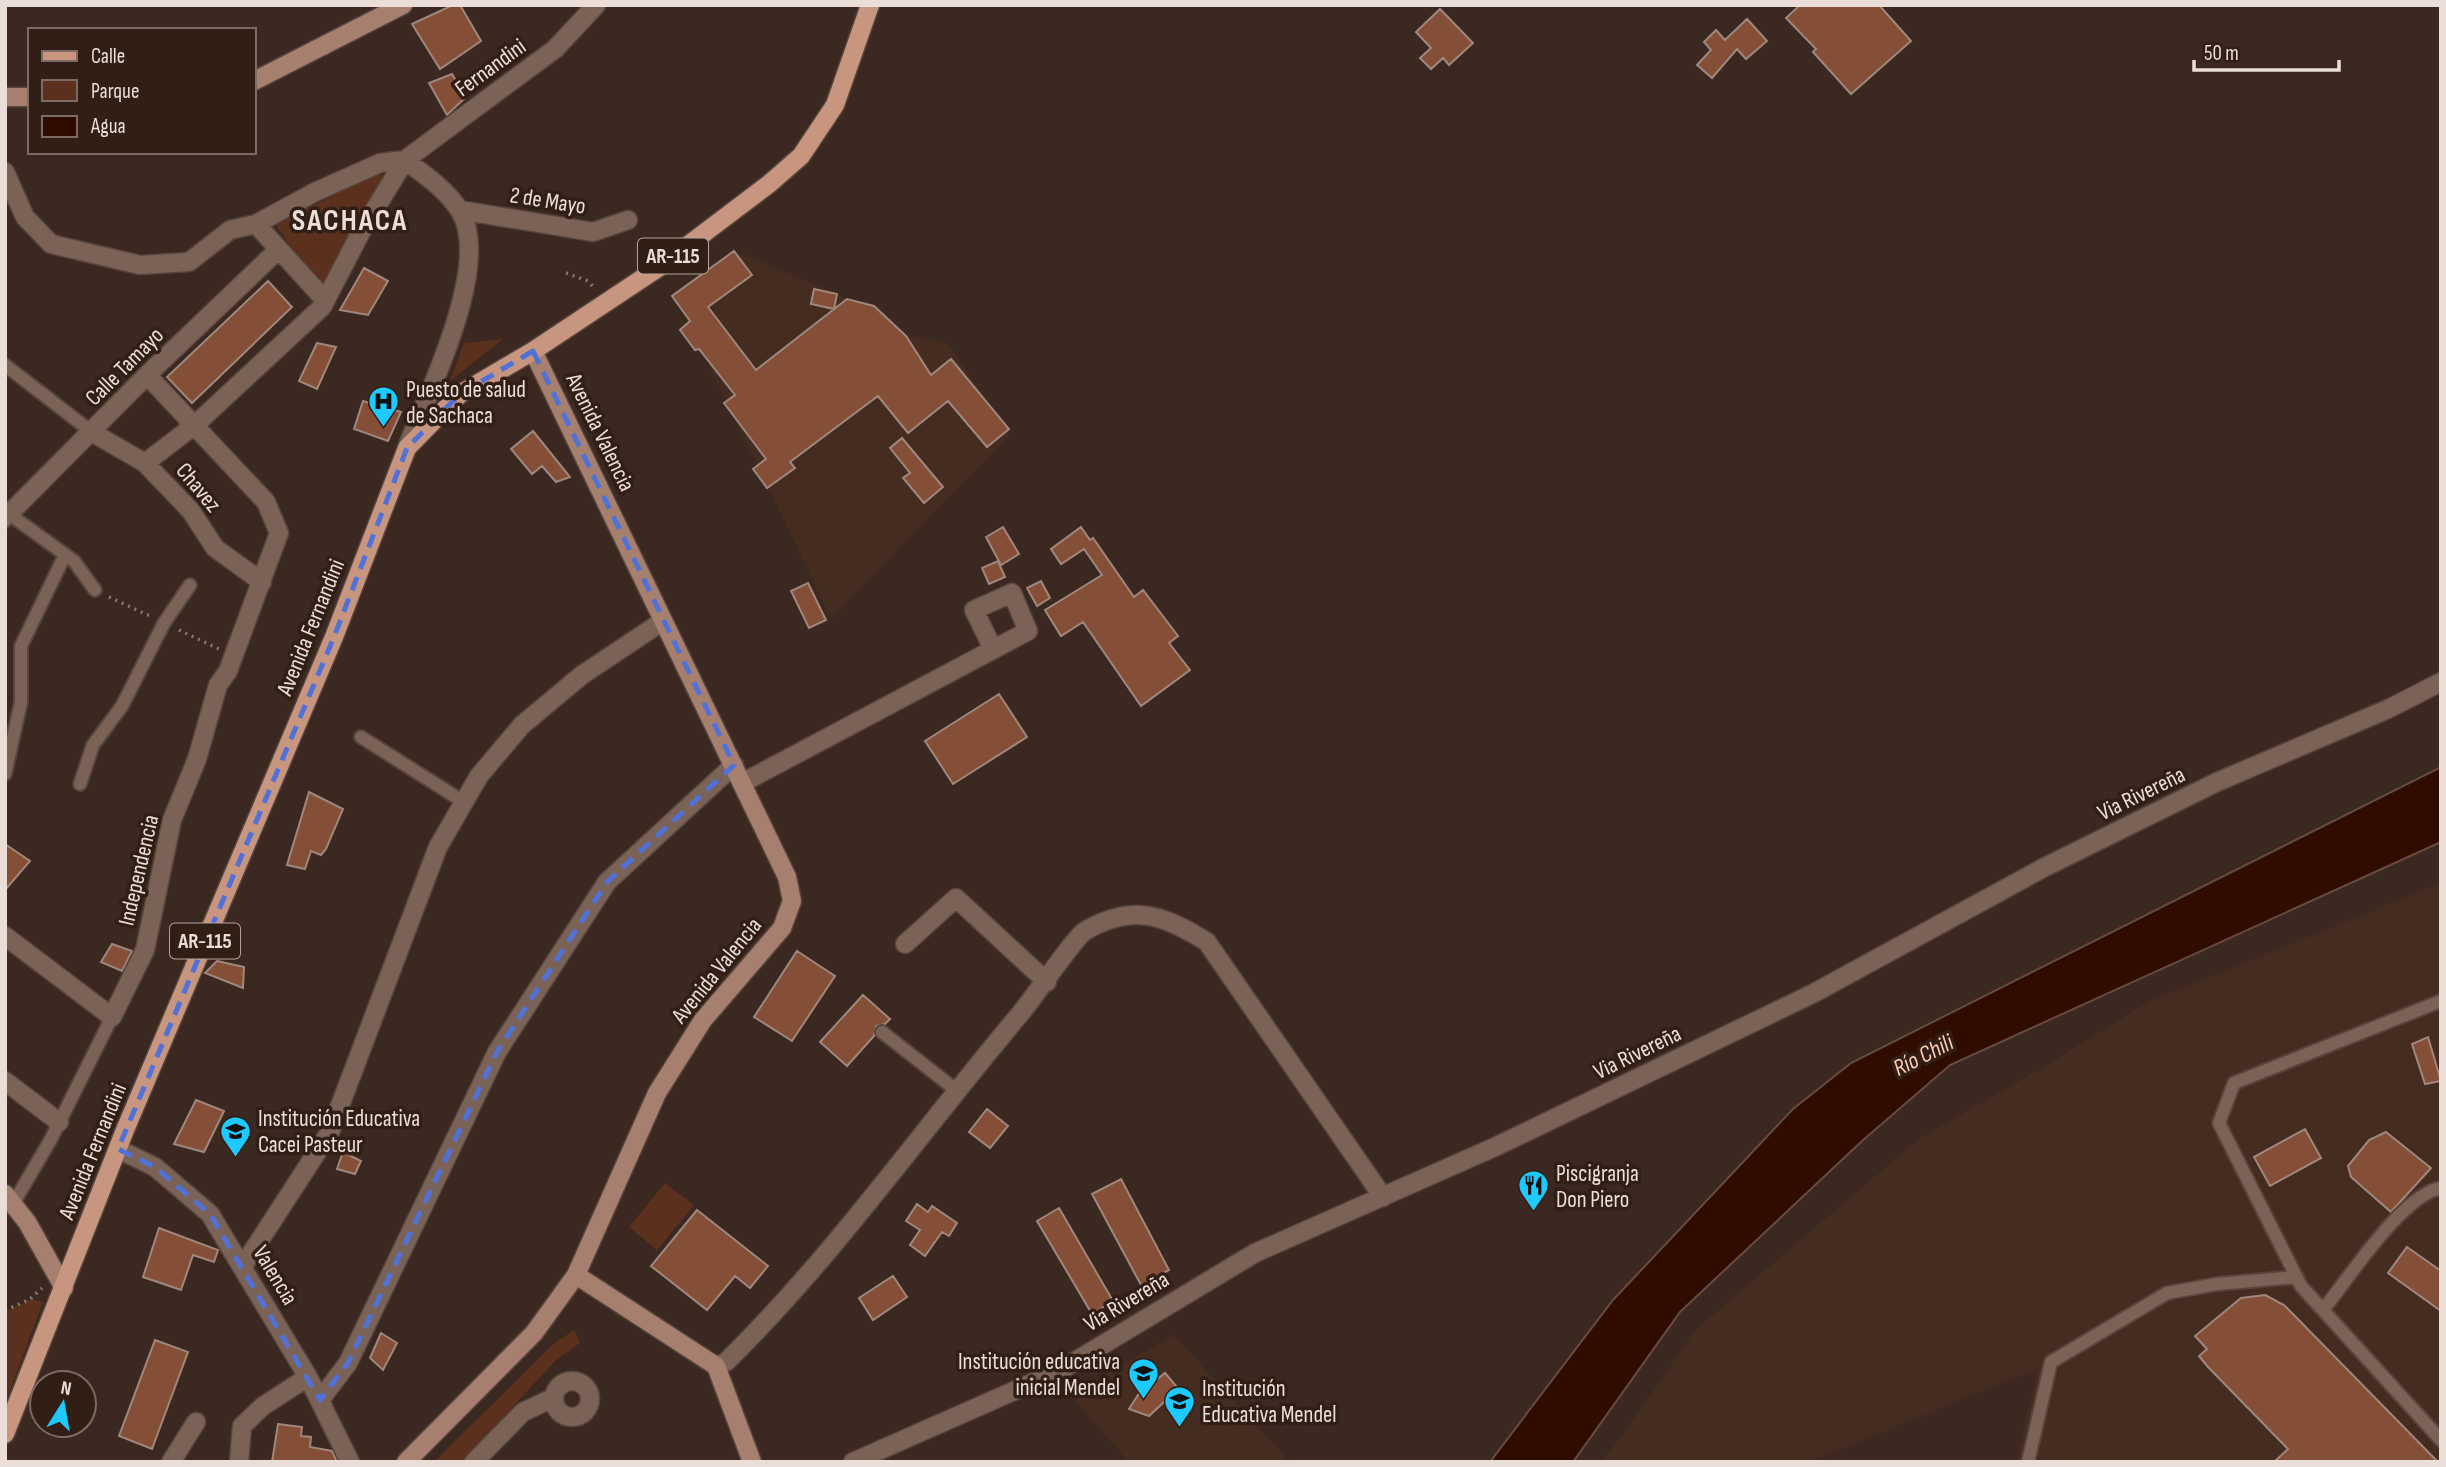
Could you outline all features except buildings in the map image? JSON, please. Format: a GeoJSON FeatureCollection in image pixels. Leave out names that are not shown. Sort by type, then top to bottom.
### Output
{"type":"FeatureCollection","features":[{"type":"Feature","properties":{"kind":"main road","name":"Avenida Fernandini"},"geometry":{"type":"LineString","coordinates":[[5,1434],[60,1281],[334,638],[407,448],[460,394],[598,309],[769,184],[801,156],[835,105],[870,5]]}},
{"type":"Feature","properties":{"kind":"street"},"geometry":{"type":"LineString","coordinates":[[256,80],[403,5]]}},
{"type":"Feature","properties":{"kind":"street","name":"Fernandini"},"geometry":{"type":"LineString","coordinates":[[405,160],[555,49],[596,5]]}},
{"type":"Feature","properties":{"kind":"street"},"geometry":{"type":"LineString","coordinates":[[5,97],[28,97]]}},
{"type":"Feature","properties":{"kind":"street"},"geometry":{"type":"LineString","coordinates":[[145,463],[196,424],[322,307],[324,299],[405,160]]}},
{"type":"Feature","properties":{"kind":"street"},"geometry":{"type":"LineString","coordinates":[[5,172],[12,203],[51,244],[140,265],[189,262],[230,230],[256,224],[315,192],[380,163],[405,160],[441,187],[460,211],[467,225],[466,282],[456,327],[407,448]]}},
{"type":"Feature","properties":{"kind":"street","name":"2 de Mayo"},"geometry":{"type":"LineString","coordinates":[[460,211],[593,232],[628,220]]}},
{"type":"Feature","properties":{"kind":"street"},"geometry":{"type":"LineString","coordinates":[[256,224],[324,299]]}},
{"type":"Feature","properties":{"kind":"street","name":"Calle Tamayo"},"geometry":{"type":"LineString","coordinates":[[7,517],[93,433],[147,375],[278,250]]}},
{"type":"Feature","properties":{"kind":"street","name":"Avenida Valencia"},"geometry":{"type":"LineString","coordinates":[[406,1462],[534,1333],[576,1275],[657,1093],[703,1020],[782,928],[792,901],[787,877],[533,351]]}},
{"type":"Feature","properties":{"kind":"street"},"geometry":{"type":"LineString","coordinates":[[147,375],[196,424]]}},
{"type":"Feature","properties":{"kind":"street","name":"Independencia"},"geometry":{"type":"LineString","coordinates":[[112,1017],[145,950],[172,820],[197,759],[218,685],[228,671],[279,533],[267,502],[196,424]]}},
{"type":"Feature","properties":{"kind":"street","name":"Chavez"},"geometry":{"type":"LineString","coordinates":[[93,433],[145,463],[191,511],[215,548],[262,582]]}},
{"type":"Feature","properties":{"kind":"street"},"geometry":{"type":"LineString","coordinates":[[243,1266],[330,1132],[438,847],[480,776],[522,725],[582,675],[663,621]]}},
{"type":"Feature","properties":{"kind":"street"},"geometry":{"type":"LineString","coordinates":[[741,783],[993,649]]}},
{"type":"Feature","properties":{"kind":"street","name":"Via Rivereña"},"geometry":{"type":"LineString","coordinates":[[853,1462],[1059,1371],[1255,1253],[1510,1141],[1814,993],[2045,867],[2217,782],[2388,709],[2441,682]]}},
{"type":"Feature","properties":{"kind":"street"},"geometry":{"type":"LineString","coordinates":[[320,1400],[348,1363],[497,1052],[607,882],[734,765]]}},
{"type":"Feature","properties":{"kind":"street"},"geometry":{"type":"LineString","coordinates":[[905,944],[956,898],[1047,982]]}},
{"type":"Feature","properties":{"kind":"street"},"geometry":{"type":"LineString","coordinates":[[716,1366],[726,1362],[779,1311],[956,1090],[1047,982],[1083,932],[1128,914],[1171,920],[1207,942],[1383,1197]]}},
{"type":"Feature","properties":{"kind":"street"},"geometry":{"type":"LineString","coordinates":[[5,936],[112,1017]]}},
{"type":"Feature","properties":{"kind":"street"},"geometry":{"type":"LineString","coordinates":[[5,1081],[59,1122]]}},
{"type":"Feature","properties":{"kind":"street","name":"Valencia"},"geometry":{"type":"LineString","coordinates":[[118,1149],[155,1167],[210,1214],[320,1400],[350,1462]]}},
{"type":"Feature","properties":{"kind":"street"},"geometry":{"type":"LineString","coordinates":[[9,1199],[60,1281]]}},
{"type":"Feature","properties":{"kind":"street"},"geometry":{"type":"LineString","coordinates":[[576,1275],[716,1366],[752,1462]]}},
{"type":"Feature","properties":{"kind":"street"},"geometry":{"type":"LineString","coordinates":[[239,1462],[242,1426],[263,1406],[307,1377]]}},
{"type":"Feature","properties":{"kind":"street"},"geometry":{"type":"LineString","coordinates":[[474,1462],[523,1412],[553,1398]]}},
{"type":"Feature","properties":{"kind":"street"},"geometry":{"type":"LineString","coordinates":[[171,1462],[197,1422]]}},
{"type":"Feature","properties":{"kind":"lane"},"geometry":{"type":"LineString","coordinates":[[5,365],[93,433]]}},
{"type":"Feature","properties":{"kind":"lane"},"geometry":{"type":"LineString","coordinates":[[7,517],[74,561],[95,590]]}},
{"type":"Feature","properties":{"kind":"lane"},"geometry":{"type":"LineString","coordinates":[[5,775],[21,702],[21,646],[65,555]]}},
{"type":"Feature","properties":{"kind":"lane"},"geometry":{"type":"LineString","coordinates":[[80,784],[93,745],[121,706],[164,623],[190,585]]}},
{"type":"Feature","properties":{"kind":"lane"},"geometry":{"type":"LineString","coordinates":[[361,737],[464,802]]}},
{"type":"Feature","properties":{"kind":"lane"},"geometry":{"type":"LineString","coordinates":[[2441,1001],[2234,1083],[2219,1123],[2297,1277],[2323,1310],[2441,1440]]}},
{"type":"Feature","properties":{"kind":"lane","name":"Independencia"},"geometry":{"type":"LineString","coordinates":[[9,1199],[59,1122],[112,1017]]}},
{"type":"Feature","properties":{"kind":"lane"},"geometry":{"type":"LineString","coordinates":[[882,1032],[956,1090]]}},
{"type":"Feature","properties":{"kind":"lane"},"geometry":{"type":"LineString","coordinates":[[2323,1310],[2394,1220],[2428,1190],[2441,1188]]}},
{"type":"Feature","properties":{"kind":"lane"},"geometry":{"type":"LineString","coordinates":[[2028,1462],[2051,1362],[2167,1293],[2217,1284],[2297,1277]]}},
{"type":"Feature","properties":{"kind":"path"},"geometry":{"type":"LineString","coordinates":[[566,273],[588,281],[597,292],[598,309]]}},
{"type":"Feature","properties":{"kind":"path"},"geometry":{"type":"LineString","coordinates":[[5,1310],[29,1300],[60,1281]]}},
{"type":"Feature","properties":{"kind":"highlighted area"},"geometry":{"type":"Polygon","coordinates":[[[533,351],[734,765],[607,882],[497,1052],[348,1363],[320,1400],[210,1214],[155,1167],[118,1149],[334,637],[407,448],[460,394],[533,351]]]}},
{"type":"Feature","properties":{"kind":"shaded area"},"geometry":{"type":"Polygon","coordinates":[[[741,253],[848,299],[874,306],[906,336],[947,342],[1010,435],[831,618],[677,299],[741,253]]]}},
{"type":"Feature","properties":{"kind":"shaded area"},"geometry":{"type":"Polygon","coordinates":[[[2441,883],[2441,1462],[2016,1462],[2038,1368],[1810,1462],[1601,1462],[1695,1330],[1920,1138],[2039,1070],[2148,1002],[2441,883]]]}},
{"type":"Feature","properties":{"kind":"shaded area","name":"Institución Educativa Mendel"},"geometry":{"type":"Polygon","coordinates":[[[1174,1335],[1290,1462],[1129,1462],[1070,1395],[1174,1335]]]}},
{"type":"Feature","properties":{"kind":"green space"},"geometry":{"type":"Polygon","coordinates":[[[378,172],[383,177],[322,284],[292,249],[276,225],[378,172]]]}},
{"type":"Feature","properties":{"kind":"green space"},"geometry":{"type":"Polygon","coordinates":[[[503,339],[450,381],[464,343],[503,339]]]}},
{"type":"Feature","properties":{"kind":"green space"},"geometry":{"type":"Polygon","coordinates":[[[665,1183],[694,1205],[657,1250],[629,1227],[665,1183]]]}},
{"type":"Feature","properties":{"kind":"green space"},"geometry":{"type":"Polygon","coordinates":[[[32,1299],[43,1302],[5,1403],[5,1312],[32,1299]]]}},
{"type":"Feature","properties":{"kind":"green space"},"geometry":{"type":"Polygon","coordinates":[[[574,1330],[580,1343],[556,1360],[462,1462],[434,1462],[552,1345],[574,1330]]]}},
{"type":"Feature","properties":{"kind":"water","name":"Río Chili"},"geometry":{"type":"Polygon","coordinates":[[[2441,767],[2441,842],[1950,1065],[1862,1141],[1680,1312],[1573,1462],[1490,1462],[1613,1300],[1793,1109],[1851,1063],[2441,767]]]}},
{"type":"Feature","properties":{"kind":"place","name":"Puesto de salud de Sachaca"},"geometry":{"type":"Point","coordinates":[383,429]}},
{"type":"Feature","properties":{"kind":"place","name":"Institución Educativa Cacei Pasteur"},"geometry":{"type":"Point","coordinates":[235,1158]}},
{"type":"Feature","properties":{"kind":"place","name":"Piscigranja Don Piero"},"geometry":{"type":"Point","coordinates":[1533,1213]}},
{"type":"Feature","properties":{"kind":"place","name":"Institución educativa inicial Mendel"},"geometry":{"type":"Point","coordinates":[1143,1401]}},
{"type":"Feature","properties":{"kind":"place","name":"Institución Educativa Mendel"},"geometry":{"type":"Point","coordinates":[1179,1428]}},
{"type":"Feature","properties":{"kind":"district","name":"SACHACA"},"geometry":{"type":"Point","coordinates":[350,220]}}]}
